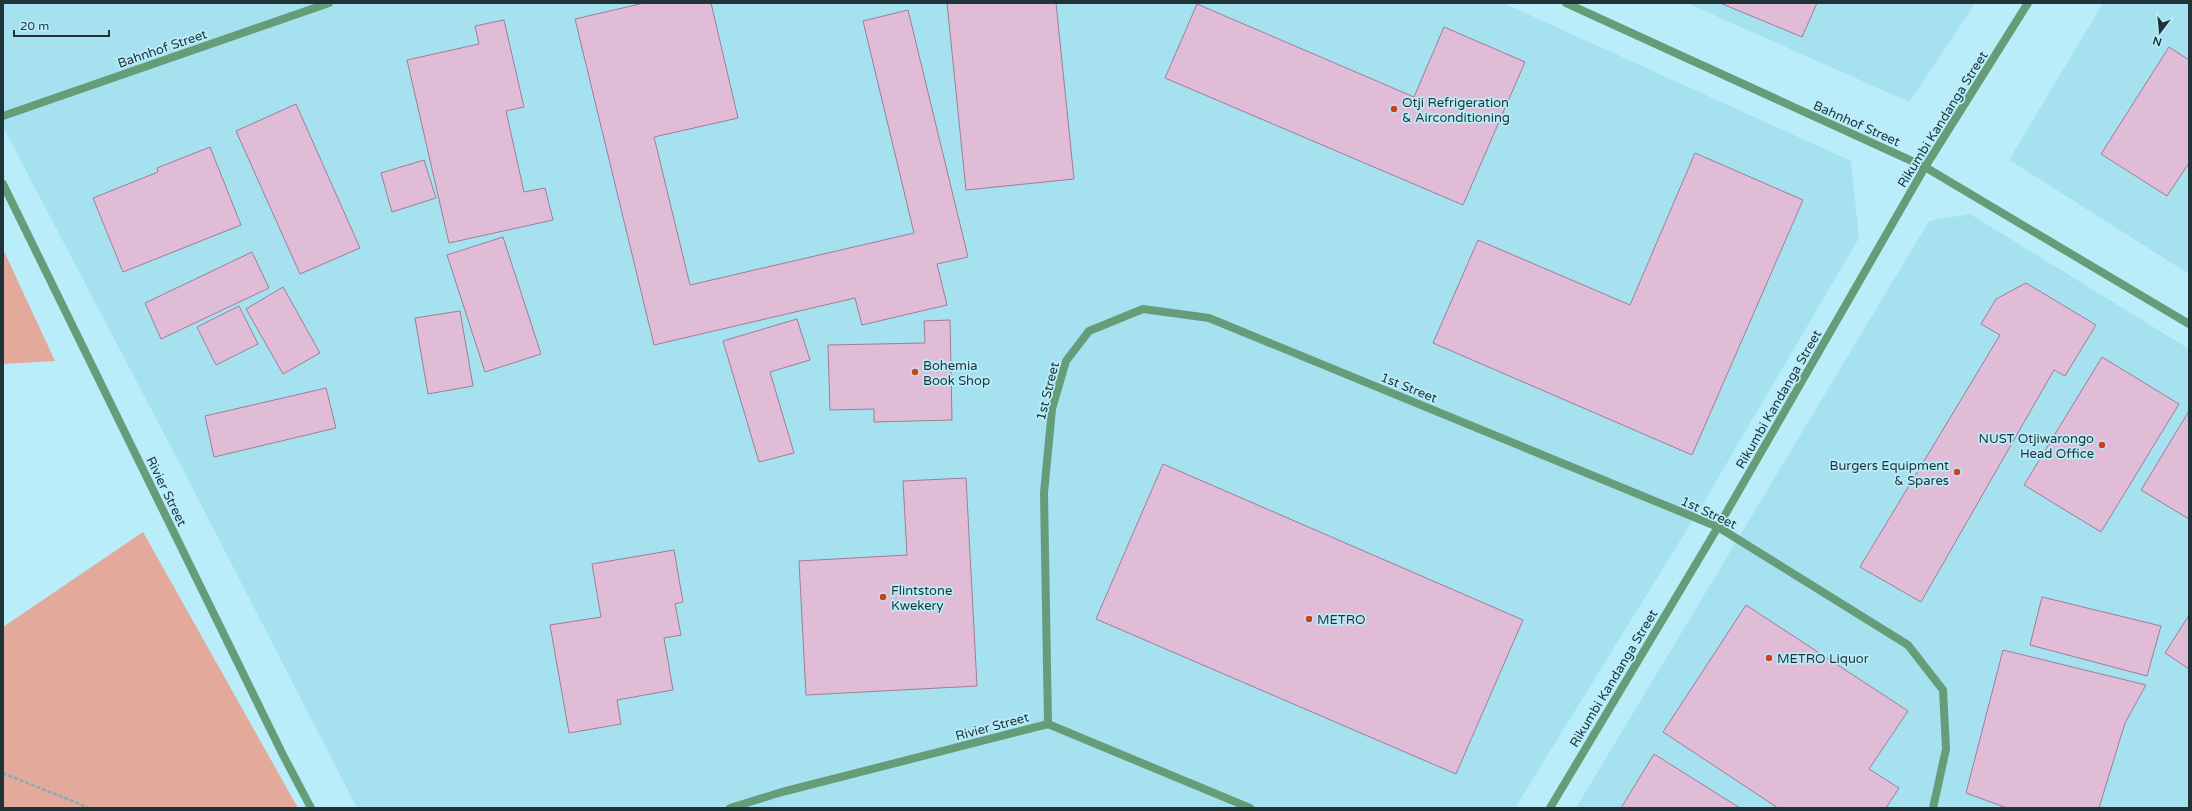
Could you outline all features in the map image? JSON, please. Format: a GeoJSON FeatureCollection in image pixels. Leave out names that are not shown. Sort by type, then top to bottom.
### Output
{"type":"FeatureCollection","features":[{"type":"Feature","properties":{"kind":"street","name":"Bahnhof Street"},"geometry":{"type":"LineString","coordinates":[[3,116],[329,3]]}},
{"type":"Feature","properties":{"kind":"street","name":"Bahnhof Street"},"geometry":{"type":"LineString","coordinates":[[1566,3],[1925,167],[2189,324]]}},
{"type":"Feature","properties":{"kind":"street","name":"Rikumbi Kandanga Street"},"geometry":{"type":"LineString","coordinates":[[1550,808],[1718,527],[1925,167],[2028,3]]}},
{"type":"Feature","properties":{"kind":"street","name":"Rivier Street"},"geometry":{"type":"LineString","coordinates":[[3,184],[283,755],[311,808]]}},
{"type":"Feature","properties":{"kind":"street","name":"1st Street"},"geometry":{"type":"LineString","coordinates":[[1048,724],[1044,493],[1052,409],[1066,361],[1089,331],[1143,309],[1209,318],[1718,527],[1908,645],[1944,690],[1946,749],[1933,808]]}},
{"type":"Feature","properties":{"kind":"street","name":"Rivier Street"},"geometry":{"type":"LineString","coordinates":[[730,808],[782,792],[1048,724],[1250,808]]}},
{"type":"Feature","properties":{"kind":"path"},"geometry":{"type":"LineString","coordinates":[[3,773],[89,808]]}},
{"type":"Feature","properties":{"kind":"shaded area"},"geometry":{"type":"Polygon","coordinates":[[[3,3],[1503,3],[1851,161],[1859,238],[1704,502],[1515,808],[357,808],[192,487],[3,127],[3,3]]]}},
{"type":"Feature","properties":{"kind":"shaded area"},"geometry":{"type":"Polygon","coordinates":[[[1687,3],[1975,3],[1909,102],[1687,3]]]}},
{"type":"Feature","properties":{"kind":"shaded area"},"geometry":{"type":"Polygon","coordinates":[[[2103,3],[2189,3],[2189,274],[2009,160],[2103,3]]]}},
{"type":"Feature","properties":{"kind":"shaded area"},"geometry":{"type":"Polygon","coordinates":[[[1970,214],[2189,349],[2189,808],[1576,808],[1929,221],[1970,214]]]}},
{"type":"Feature","properties":{"kind":"shaded area"},"geometry":{"type":"Polygon","coordinates":[[[3,249],[55,361],[3,364],[3,249]]]}},
{"type":"Feature","properties":{"kind":"shaded area"},"geometry":{"type":"Polygon","coordinates":[[[143,532],[298,808],[3,808],[3,627],[143,532]]]}},
{"type":"Feature","properties":{"kind":"building"},"geometry":{"type":"Polygon","coordinates":[[[644,3],[711,3],[738,118],[654,137],[690,285],[914,233],[863,21],[908,10],[968,257],[937,264],[947,305],[862,325],[855,298],[654,345],[575,19],[644,3]]]}},
{"type":"Feature","properties":{"kind":"building"},"geometry":{"type":"Polygon","coordinates":[[[947,3],[1056,3],[1074,179],[966,190],[947,3]]]}},
{"type":"Feature","properties":{"kind":"building"},"geometry":{"type":"Polygon","coordinates":[[[1720,3],[1817,3],[1802,37],[1720,3]]]}},
{"type":"Feature","properties":{"kind":"building"},"geometry":{"type":"Polygon","coordinates":[[[1197,4],[1414,97],[1444,27],[1525,62],[1463,205],[1165,78],[1197,4]]]}},
{"type":"Feature","properties":{"kind":"building"},"geometry":{"type":"Polygon","coordinates":[[[504,20],[524,107],[506,111],[524,192],[545,188],[553,220],[449,243],[407,60],[479,44],[475,26],[504,20]]]}},
{"type":"Feature","properties":{"kind":"building"},"geometry":{"type":"Polygon","coordinates":[[[2169,47],[2189,60],[2189,163],[2167,196],[2101,154],[2169,47]]]}},
{"type":"Feature","properties":{"kind":"building"},"geometry":{"type":"Polygon","coordinates":[[[296,104],[360,248],[300,274],[236,131],[296,104]]]}},
{"type":"Feature","properties":{"kind":"building"},"geometry":{"type":"Polygon","coordinates":[[[210,147],[241,225],[123,272],[93,198],[158,172],[157,168],[210,147]]]}},
{"type":"Feature","properties":{"kind":"building"},"geometry":{"type":"Polygon","coordinates":[[[1695,153],[1803,200],[1692,455],[1433,343],[1478,240],[1630,305],[1695,153]]]}},
{"type":"Feature","properties":{"kind":"building"},"geometry":{"type":"Polygon","coordinates":[[[424,160],[436,198],[392,212],[381,173],[424,160]]]}},
{"type":"Feature","properties":{"kind":"building"},"geometry":{"type":"Polygon","coordinates":[[[503,237],[541,354],[485,372],[447,255],[503,237]]]}},
{"type":"Feature","properties":{"kind":"building"},"geometry":{"type":"Polygon","coordinates":[[[252,252],[269,288],[161,339],[145,303],[252,252]]]}},
{"type":"Feature","properties":{"kind":"building","name":"Burgers Equipment & Spares"},"geometry":{"type":"Polygon","coordinates":[[[2026,283],[2096,325],[2065,376],[2054,370],[1921,602],[1860,567],[2000,335],[1981,324],[1996,299],[2026,283]]]}},
{"type":"Feature","properties":{"kind":"building"},"geometry":{"type":"Polygon","coordinates":[[[283,287],[320,353],[283,374],[246,309],[283,287]]]}},
{"type":"Feature","properties":{"kind":"building"},"geometry":{"type":"Polygon","coordinates":[[[239,306],[258,344],[216,365],[197,327],[239,306]]]}},
{"type":"Feature","properties":{"kind":"building"},"geometry":{"type":"Polygon","coordinates":[[[460,311],[473,386],[428,394],[415,318],[460,311]]]}},
{"type":"Feature","properties":{"kind":"building"},"geometry":{"type":"Polygon","coordinates":[[[797,319],[810,360],[770,372],[794,453],[759,462],[723,341],[797,319]]]}},
{"type":"Feature","properties":{"kind":"building"},"geometry":{"type":"Polygon","coordinates":[[[950,320],[952,420],[874,422],[874,409],[830,410],[828,345],[925,343],[924,321],[950,320]]]}},
{"type":"Feature","properties":{"kind":"building","name":"NUST Otjiwarongo Head Office"},"geometry":{"type":"Polygon","coordinates":[[[2102,357],[2179,404],[2101,532],[2024,485],[2102,357]]]}},
{"type":"Feature","properties":{"kind":"building"},"geometry":{"type":"Polygon","coordinates":[[[326,388],[336,428],[214,457],[205,416],[326,388]]]}},
{"type":"Feature","properties":{"kind":"building"},"geometry":{"type":"Polygon","coordinates":[[[2189,411],[2189,519],[2141,490],[2189,411]]]}},
{"type":"Feature","properties":{"kind":"building","name":"METRO"},"geometry":{"type":"Polygon","coordinates":[[[1163,464],[1523,620],[1456,774],[1096,619],[1163,464]]]}},
{"type":"Feature","properties":{"kind":"building"},"geometry":{"type":"Polygon","coordinates":[[[966,478],[977,686],[806,695],[799,561],[907,555],[903,481],[966,478]]]}},
{"type":"Feature","properties":{"kind":"building"},"geometry":{"type":"Polygon","coordinates":[[[674,550],[683,602],[675,604],[681,635],[664,638],[673,690],[617,700],[621,724],[569,733],[550,625],[601,617],[592,564],[674,550]]]}},
{"type":"Feature","properties":{"kind":"building"},"geometry":{"type":"Polygon","coordinates":[[[2042,597],[2161,626],[2147,676],[2030,645],[2042,597]]]}},
{"type":"Feature","properties":{"kind":"building","name":"METRO Liquor"},"geometry":{"type":"Polygon","coordinates":[[[1746,605],[1908,711],[1869,769],[1899,788],[1886,808],[1778,808],[1663,732],[1746,605]]]}},
{"type":"Feature","properties":{"kind":"building"},"geometry":{"type":"Polygon","coordinates":[[[2189,615],[2189,669],[2165,653],[2189,615]]]}},
{"type":"Feature","properties":{"kind":"building"},"geometry":{"type":"Polygon","coordinates":[[[2003,650],[2146,685],[2125,723],[2099,808],[2007,808],[1966,793],[2003,650]]]}},
{"type":"Feature","properties":{"kind":"building"},"geometry":{"type":"Polygon","coordinates":[[[1654,754],[1740,808],[1621,808],[1654,754]]]}},
{"type":"Feature","properties":{"kind":"place","name":"Otji Refrigeration & Airconditioning"},"geometry":{"type":"Point","coordinates":[1394,109]}},
{"type":"Feature","properties":{"kind":"place","name":"Bohemia Book Shop"},"geometry":{"type":"Point","coordinates":[915,372]}},
{"type":"Feature","properties":{"kind":"place","name":"NUST Otjiwarongo Head Office"},"geometry":{"type":"Point","coordinates":[2102,445]}},
{"type":"Feature","properties":{"kind":"place","name":"Burgers Equipment & Spares"},"geometry":{"type":"Point","coordinates":[1957,472]}},
{"type":"Feature","properties":{"kind":"place","name":"Flintstone Kwekery"},"geometry":{"type":"Point","coordinates":[883,597]}},
{"type":"Feature","properties":{"kind":"place","name":"METRO"},"geometry":{"type":"Point","coordinates":[1309,619]}},
{"type":"Feature","properties":{"kind":"place","name":"METRO Liquor"},"geometry":{"type":"Point","coordinates":[1769,658]}}]}
